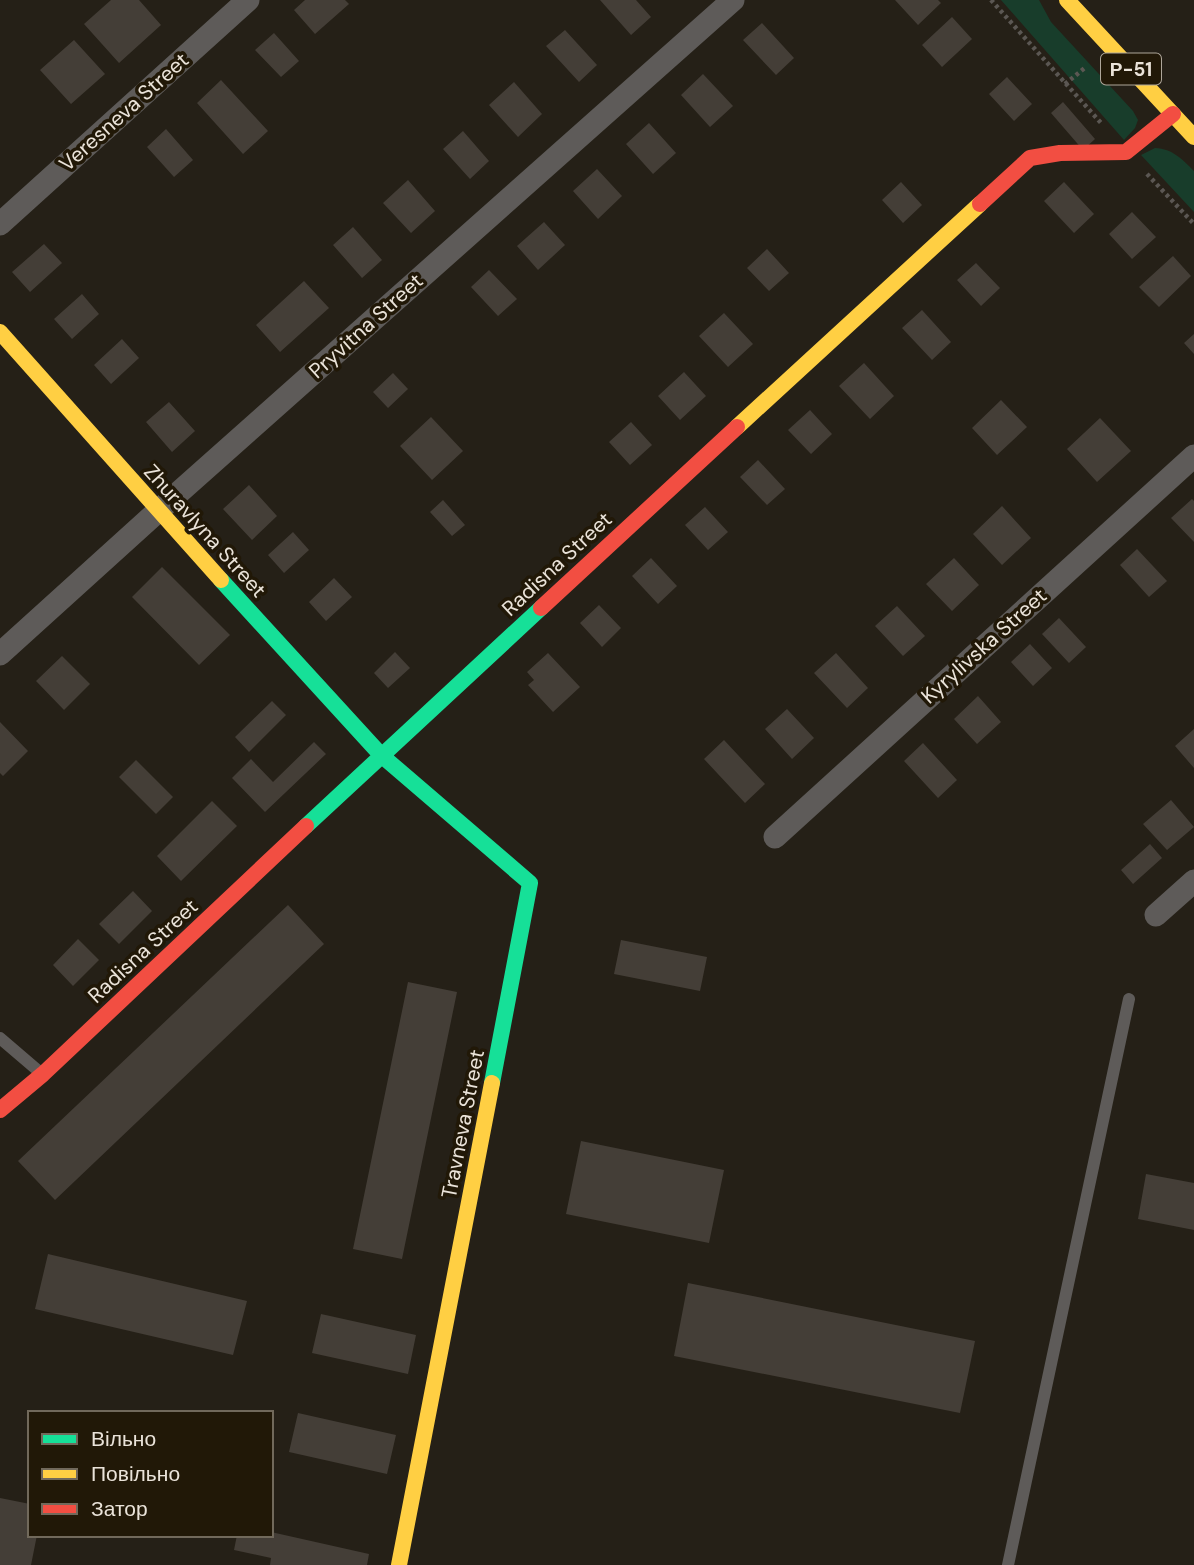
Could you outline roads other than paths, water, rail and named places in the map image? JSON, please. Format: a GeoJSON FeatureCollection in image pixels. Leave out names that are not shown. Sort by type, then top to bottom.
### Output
{"type":"FeatureCollection","features":[{"type":"Feature","properties":{"kind":"street","name":"Veresneva Street"},"geometry":{"type":"LineString","coordinates":[[0,224],[248,0]]}},
{"type":"Feature","properties":{"kind":"street","name":"Pryvitna Street"},"geometry":{"type":"LineString","coordinates":[[0,654],[733,0]]}},
{"type":"Feature","properties":{"kind":"street","name":"Р-51"},"geometry":{"type":"LineString","coordinates":[[1067,0],[1194,137]]}},
{"type":"Feature","properties":{"kind":"street","name":"Radisna Street"},"geometry":{"type":"LineString","coordinates":[[0,1110],[43,1074],[381,755],[1030,158],[1060,153],[1126,152],[1173,114]]}},
{"type":"Feature","properties":{"kind":"street","name":"Zhuravlyna Street"},"geometry":{"type":"LineString","coordinates":[[0,332],[158,511],[381,755]]}},
{"type":"Feature","properties":{"kind":"street","name":"Kyrylivska Street"},"geometry":{"type":"LineString","coordinates":[[775,837],[1194,456]]}},
{"type":"Feature","properties":{"kind":"street","name":"Travneva Street"},"geometry":{"type":"LineString","coordinates":[[381,755],[530,883],[418,1475],[398,1565]]}},
{"type":"Feature","properties":{"kind":"street"},"geometry":{"type":"LineString","coordinates":[[1156,915],[1194,881]]}},
{"type":"Feature","properties":{"kind":"lane"},"geometry":{"type":"LineString","coordinates":[[1008,1565],[1129,999]]}},
{"type":"Feature","properties":{"kind":"lane"},"geometry":{"type":"LineString","coordinates":[[0,1038],[43,1074]]}}]}
